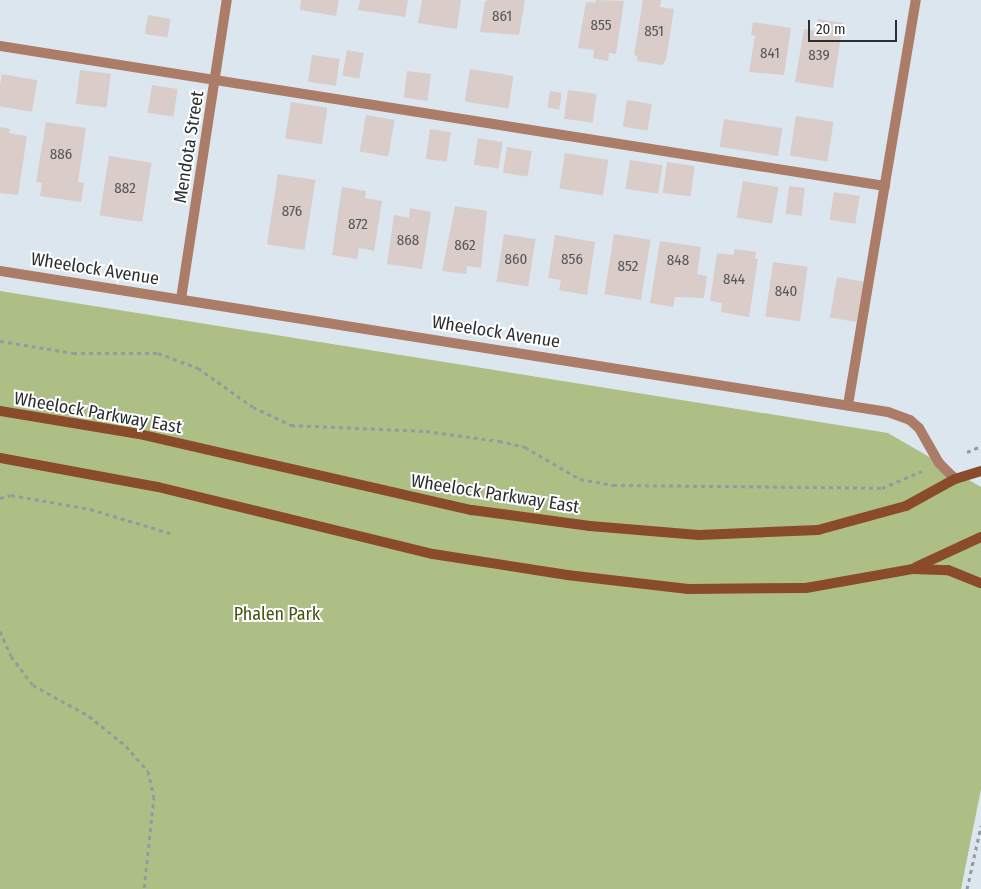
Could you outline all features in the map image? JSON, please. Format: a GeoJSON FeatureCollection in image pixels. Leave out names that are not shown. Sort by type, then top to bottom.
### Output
{"type":"FeatureCollection","features":[{"type":"Feature","properties":{"kind":"street","name":"Mendota Street"},"geometry":{"type":"LineString","coordinates":[[181,299],[227,0]]}},
{"type":"Feature","properties":{"kind":"street"},"geometry":{"type":"LineString","coordinates":[[848,405],[916,0]]}},
{"type":"Feature","properties":{"kind":"street"},"geometry":{"type":"LineString","coordinates":[[0,46],[216,78],[885,186]]}},
{"type":"Feature","properties":{"kind":"street","name":"Wheelock Avenue"},"geometry":{"type":"LineString","coordinates":[[0,271],[888,412],[910,420],[919,428],[939,463],[955,479]]}},
{"type":"Feature","properties":{"kind":"street","name":"Wheelock Parkway East"},"geometry":{"type":"LineString","coordinates":[[0,411],[139,434],[472,510],[590,526],[699,535],[818,530],[906,506],[955,479],[981,471]]}},
{"type":"Feature","properties":{"kind":"street"},"geometry":{"type":"LineString","coordinates":[[0,458],[158,487],[433,554],[576,576],[688,589],[806,588],[913,569],[948,570],[981,583]]}},
{"type":"Feature","properties":{"kind":"street"},"geometry":{"type":"LineString","coordinates":[[913,569],[981,537]]}},
{"type":"Feature","properties":{"kind":"path"},"geometry":{"type":"LineString","coordinates":[[0,341],[73,353],[158,353],[198,368],[253,406],[291,425],[426,432],[499,441],[525,446],[580,479],[613,485],[882,488],[981,446]]}},
{"type":"Feature","properties":{"kind":"path"},"geometry":{"type":"LineString","coordinates":[[0,498],[10,495],[90,509],[170,533]]}},
{"type":"Feature","properties":{"kind":"path"},"geometry":{"type":"LineString","coordinates":[[0,632],[11,656],[34,685],[89,716],[126,746],[148,771],[154,796],[144,889]]}},
{"type":"Feature","properties":{"kind":"path"},"geometry":{"type":"LineString","coordinates":[[967,889],[981,826]]}},
{"type":"Feature","properties":{"kind":"green space","name":"Phalen Park"},"geometry":{"type":"Polygon","coordinates":[[[0,291],[888,433],[981,487],[981,789],[961,889],[0,889],[0,291]]]}},
{"type":"Feature","properties":{"kind":"building"},"geometry":{"type":"Polygon","coordinates":[[[301,0],[339,0],[336,16],[300,10],[301,0]]]}},
{"type":"Feature","properties":{"kind":"building"},"geometry":{"type":"Polygon","coordinates":[[[360,0],[408,0],[405,17],[358,10],[360,0]]]}},
{"type":"Feature","properties":{"kind":"building"},"geometry":{"type":"Polygon","coordinates":[[[422,0],[461,0],[457,29],[418,23],[422,0]]]}},
{"type":"Feature","properties":{"kind":"building"},"geometry":{"type":"Polygon","coordinates":[[[525,0],[519,35],[480,32],[485,1],[525,0]]]}},
{"type":"Feature","properties":{"kind":"building"},"geometry":{"type":"Polygon","coordinates":[[[596,0],[624,1],[616,54],[609,53],[608,61],[593,58],[594,50],[578,48],[586,2],[595,3],[596,0]]]}},
{"type":"Feature","properties":{"kind":"building"},"geometry":{"type":"Polygon","coordinates":[[[643,0],[661,0],[660,7],[674,9],[666,60],[662,65],[637,61],[637,56],[634,55],[643,0]]]}},
{"type":"Feature","properties":{"kind":"building"},"geometry":{"type":"Polygon","coordinates":[[[148,15],[171,19],[167,38],[145,34],[148,15]]]}},
{"type":"Feature","properties":{"kind":"building"},"geometry":{"type":"Polygon","coordinates":[[[818,19],[843,23],[833,88],[795,82],[804,29],[816,31],[818,19]]]}},
{"type":"Feature","properties":{"kind":"building"},"geometry":{"type":"Polygon","coordinates":[[[753,22],[791,28],[784,75],[749,72],[755,36],[751,35],[753,22]]]}},
{"type":"Feature","properties":{"kind":"building"},"geometry":{"type":"Polygon","coordinates":[[[347,50],[364,53],[359,79],[342,76],[347,50]]]}},
{"type":"Feature","properties":{"kind":"building"},"geometry":{"type":"Polygon","coordinates":[[[312,55],[340,59],[336,86],[308,82],[312,55]]]}},
{"type":"Feature","properties":{"kind":"building"},"geometry":{"type":"Polygon","coordinates":[[[470,69],[513,76],[508,108],[465,102],[470,69]]]}},
{"type":"Feature","properties":{"kind":"building"},"geometry":{"type":"Polygon","coordinates":[[[80,70],[111,74],[107,108],[76,104],[80,70]]]}},
{"type":"Feature","properties":{"kind":"building"},"geometry":{"type":"Polygon","coordinates":[[[407,71],[431,74],[428,101],[404,98],[407,71]]]}},
{"type":"Feature","properties":{"kind":"building"},"geometry":{"type":"Polygon","coordinates":[[[2,74],[37,80],[32,112],[0,106],[2,74]]]}},
{"type":"Feature","properties":{"kind":"building"},"geometry":{"type":"Polygon","coordinates":[[[152,85],[178,89],[173,117],[148,113],[152,85]]]}},
{"type":"Feature","properties":{"kind":"building"},"geometry":{"type":"Polygon","coordinates":[[[568,90],[597,94],[593,123],[564,119],[568,90]]]}},
{"type":"Feature","properties":{"kind":"building"},"geometry":{"type":"Polygon","coordinates":[[[550,91],[562,93],[559,110],[547,108],[550,91]]]}},
{"type":"Feature","properties":{"kind":"building"},"geometry":{"type":"Polygon","coordinates":[[[627,100],[652,104],[647,131],[623,127],[627,100]]]}},
{"type":"Feature","properties":{"kind":"building"},"geometry":{"type":"Polygon","coordinates":[[[291,102],[328,108],[322,144],[285,139],[291,102]]]}},
{"type":"Feature","properties":{"kind":"building"},"geometry":{"type":"Polygon","coordinates":[[[366,115],[395,120],[388,156],[360,151],[366,115]]]}},
{"type":"Feature","properties":{"kind":"building"},"geometry":{"type":"Polygon","coordinates":[[[796,116],[834,122],[827,161],[790,156],[796,116]]]}},
{"type":"Feature","properties":{"kind":"building"},"geometry":{"type":"Polygon","coordinates":[[[724,119],[782,128],[778,156],[720,147],[724,119]]]}},
{"type":"Feature","properties":{"kind":"building"},"geometry":{"type":"Polygon","coordinates":[[[46,122],[86,128],[78,182],[84,183],[81,202],[40,196],[42,183],[36,182],[46,122]]]}},
{"type":"Feature","properties":{"kind":"building"},"geometry":{"type":"Polygon","coordinates":[[[0,127],[10,129],[9,133],[27,136],[18,195],[0,193],[0,127]]]}},
{"type":"Feature","properties":{"kind":"building"},"geometry":{"type":"Polygon","coordinates":[[[430,129],[451,132],[447,162],[426,159],[430,129]]]}},
{"type":"Feature","properties":{"kind":"building"},"geometry":{"type":"Polygon","coordinates":[[[478,138],[503,142],[498,169],[474,165],[478,138]]]}},
{"type":"Feature","properties":{"kind":"building"},"geometry":{"type":"Polygon","coordinates":[[[507,147],[532,151],[528,177],[503,173],[507,147]]]}},
{"type":"Feature","properties":{"kind":"building"},"geometry":{"type":"Polygon","coordinates":[[[565,153],[608,160],[603,195],[559,189],[565,153]]]}},
{"type":"Feature","properties":{"kind":"building"},"geometry":{"type":"Polygon","coordinates":[[[109,156],[151,163],[142,222],[100,215],[109,156]]]}},
{"type":"Feature","properties":{"kind":"building"},"geometry":{"type":"Polygon","coordinates":[[[630,160],[663,165],[658,194],[625,189],[630,160]]]}},
{"type":"Feature","properties":{"kind":"building"},"geometry":{"type":"Polygon","coordinates":[[[667,162],[695,166],[690,197],[663,193],[667,162]]]}},
{"type":"Feature","properties":{"kind":"building"},"geometry":{"type":"Polygon","coordinates":[[[278,174],[316,180],[304,250],[267,244],[278,174]]]}},
{"type":"Feature","properties":{"kind":"building"},"geometry":{"type":"Polygon","coordinates":[[[743,181],[778,187],[772,224],[737,217],[743,181]]]}},
{"type":"Feature","properties":{"kind":"building"},"geometry":{"type":"Polygon","coordinates":[[[789,186],[805,188],[801,216],[786,214],[789,186]]]}},
{"type":"Feature","properties":{"kind":"building"},"geometry":{"type":"Polygon","coordinates":[[[342,187],[366,191],[365,198],[382,201],[374,251],[359,248],[357,259],[332,255],[342,187]]]}},
{"type":"Feature","properties":{"kind":"building"},"geometry":{"type":"Polygon","coordinates":[[[834,192],[860,196],[855,224],[830,220],[834,192]]]}},
{"type":"Feature","properties":{"kind":"building"},"geometry":{"type":"Polygon","coordinates":[[[455,206],[487,211],[481,268],[467,266],[466,274],[442,271],[455,206]]]}},
{"type":"Feature","properties":{"kind":"building"},"geometry":{"type":"Polygon","coordinates":[[[410,208],[431,212],[422,269],[387,264],[394,215],[409,218],[410,208]]]}},
{"type":"Feature","properties":{"kind":"building"},"geometry":{"type":"Polygon","coordinates":[[[504,234],[536,239],[528,286],[496,281],[504,234]]]}},
{"type":"Feature","properties":{"kind":"building"},"geometry":{"type":"Polygon","coordinates":[[[614,234],[651,240],[641,300],[604,294],[614,234]]]}},
{"type":"Feature","properties":{"kind":"building"},"geometry":{"type":"Polygon","coordinates":[[[555,235],[595,242],[587,295],[559,290],[561,280],[548,278],[555,235]]]}},
{"type":"Feature","properties":{"kind":"building"},"geometry":{"type":"Polygon","coordinates":[[[660,241],[701,247],[697,274],[707,276],[704,298],[675,297],[673,307],[650,303],[660,241]]]}},
{"type":"Feature","properties":{"kind":"building"},"geometry":{"type":"Polygon","coordinates":[[[735,249],[756,252],[755,259],[758,259],[749,317],[721,312],[722,303],[710,301],[717,253],[733,255],[735,249]]]}},
{"type":"Feature","properties":{"kind":"building"},"geometry":{"type":"Polygon","coordinates":[[[773,262],[808,267],[800,321],[765,316],[773,262]]]}},
{"type":"Feature","properties":{"kind":"building"},"geometry":{"type":"Polygon","coordinates":[[[837,277],[864,282],[856,322],[830,317],[837,277]]]}}]}
